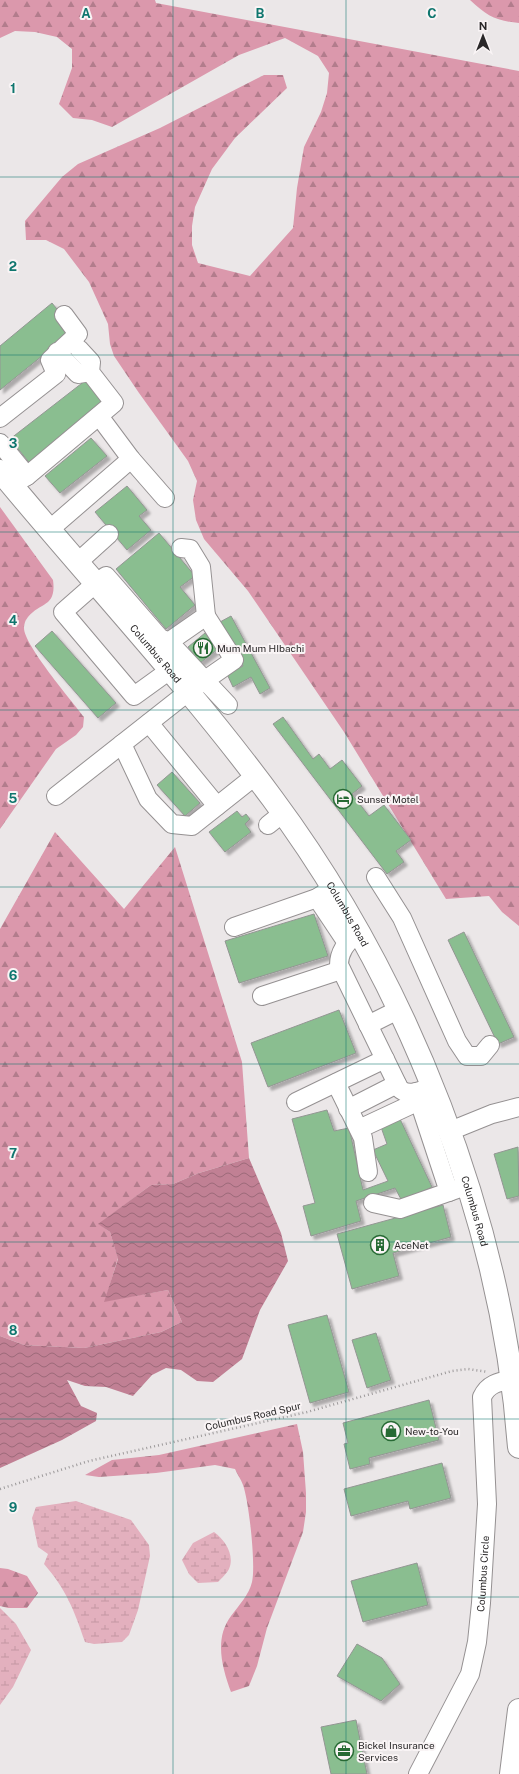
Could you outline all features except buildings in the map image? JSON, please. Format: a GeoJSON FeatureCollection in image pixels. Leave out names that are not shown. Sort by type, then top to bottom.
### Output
{"type":"FeatureCollection","features":[{"type":"Feature","properties":{"kind":"main road","name":"Columbus Road"},"geometry":{"type":"LineString","coordinates":[[13,477],[49,530],[96,582],[162,647],[170,670],[196,686],[255,776],[275,819],[325,893],[398,1010],[422,1093],[450,1130],[458,1189],[488,1256],[501,1316],[511,1374],[518,1436]]}},
{"type":"Feature","properties":{"kind":"main road"},"geometry":{"type":"LineString","coordinates":[[511,1774],[519,1710]]}},
{"type":"Feature","properties":{"kind":"street"},"geometry":{"type":"LineString","coordinates":[[0,418],[56,374],[50,360],[78,334],[64,315]]}},
{"type":"Feature","properties":{"kind":"street"},"geometry":{"type":"LineString","coordinates":[[0,443],[13,477],[99,416],[114,403],[90,372],[91,362],[79,350]]}},
{"type":"Feature","properties":{"kind":"street"},"geometry":{"type":"LineString","coordinates":[[57,352],[78,374],[90,372]]}},
{"type":"Feature","properties":{"kind":"street"},"geometry":{"type":"LineString","coordinates":[[99,416],[131,459],[165,498]]}},
{"type":"Feature","properties":{"kind":"street"},"geometry":{"type":"LineString","coordinates":[[49,530],[131,459]]}},
{"type":"Feature","properties":{"kind":"street"},"geometry":{"type":"LineString","coordinates":[[78,562],[109,534]]}},
{"type":"Feature","properties":{"kind":"street"},"geometry":{"type":"LineString","coordinates":[[56,796],[196,686],[234,660],[206,616],[201,567],[190,549],[180,548]]}},
{"type":"Feature","properties":{"kind":"street"},"geometry":{"type":"LineString","coordinates":[[96,582],[63,612],[128,690],[134,696],[170,670]]}},
{"type":"Feature","properties":{"kind":"street"},"geometry":{"type":"LineString","coordinates":[[206,616],[162,647],[196,686],[228,706]]}},
{"type":"Feature","properties":{"kind":"street"},"geometry":{"type":"LineString","coordinates":[[149,723],[217,806]]}},
{"type":"Feature","properties":{"kind":"street"},"geometry":{"type":"LineString","coordinates":[[122,744],[148,799],[172,824],[192,826],[255,776]]}},
{"type":"Feature","properties":{"kind":"street"},"geometry":{"type":"LineString","coordinates":[[376,876],[402,918],[457,1041],[467,1056],[482,1056],[490,1045]]}},
{"type":"Feature","properties":{"kind":"street"},"geometry":{"type":"LineString","coordinates":[[234,927],[325,893]]}},
{"type":"Feature","properties":{"kind":"street"},"geometry":{"type":"LineString","coordinates":[[353,937],[339,956],[339,965],[341,970],[397,1084],[403,1092],[422,1093]]}},
{"type":"Feature","properties":{"kind":"street"},"geometry":{"type":"LineString","coordinates":[[262,996],[341,970]]}},
{"type":"Feature","properties":{"kind":"street"},"geometry":{"type":"LineString","coordinates":[[368,1025],[398,1010]]}},
{"type":"Feature","properties":{"kind":"street"},"geometry":{"type":"LineString","coordinates":[[296,1102],[385,1059]]}},
{"type":"Feature","properties":{"kind":"street"},"geometry":{"type":"LineString","coordinates":[[336,1083],[363,1138],[368,1172]]}},
{"type":"Feature","properties":{"kind":"street"},"geometry":{"type":"LineString","coordinates":[[348,1109],[397,1084]]}},
{"type":"Feature","properties":{"kind":"street"},"geometry":{"type":"LineString","coordinates":[[359,1130],[422,1093]]}},
{"type":"Feature","properties":{"kind":"street"},"geometry":{"type":"LineString","coordinates":[[373,1203],[400,1209],[458,1189],[422,1093]]}},
{"type":"Feature","properties":{"kind":"street"},"geometry":{"type":"LineString","coordinates":[[450,1130],[492,1114],[519,1107]]}},
{"type":"Feature","properties":{"kind":"street","name":"Columbus Circle"},"geometry":{"type":"LineString","coordinates":[[418,1774],[470,1674],[477,1642],[481,1603],[487,1504],[482,1397],[485,1391],[511,1374]]}},
{"type":"Feature","properties":{"kind":"path","name":"Columbus Road Spur"},"geometry":{"type":"LineString","coordinates":[[0,1489],[89,1461],[307,1412],[452,1371],[468,1369],[486,1370],[490,1373],[511,1374]]}},
{"type":"Feature","properties":{"kind":"green space"},"geometry":{"type":"Polygon","coordinates":[[[0,0],[155,0],[156,3],[519,71],[519,926],[502,912],[489,896],[446,899],[344,732],[248,591],[204,539],[196,520],[193,500],[197,481],[188,461],[114,356],[110,344],[108,324],[89,282],[64,249],[46,240],[26,240],[25,221],[62,177],[78,164],[160,128],[264,75],[283,75],[287,88],[235,138],[212,169],[195,207],[192,226],[192,245],[198,263],[250,276],[293,228],[297,188],[304,147],[321,112],[327,93],[329,73],[318,56],[285,38],[239,55],[112,127],[92,120],[73,118],[59,104],[72,68],[72,49],[57,37],[35,32],[15,31],[0,38],[0,0]]]}},
{"type":"Feature","properties":{"kind":"green space"},"geometry":{"type":"Polygon","coordinates":[[[470,0],[519,0],[519,23],[504,21],[492,17],[470,0]]]}},
{"type":"Feature","properties":{"kind":"green space"},"geometry":{"type":"Polygon","coordinates":[[[0,507],[53,580],[52,596],[46,604],[31,614],[26,621],[24,628],[26,636],[40,659],[84,717],[83,727],[76,735],[56,749],[0,829],[0,507]]]}},
{"type":"Feature","properties":{"kind":"green space"},"geometry":{"type":"Polygon","coordinates":[[[55,832],[124,909],[175,847],[242,1062],[249,1158],[199,1173],[173,1184],[151,1185],[99,1224],[110,1232],[118,1258],[105,1301],[168,1290],[182,1322],[161,1332],[84,1348],[24,1345],[0,1336],[0,929],[55,832]]]}},
{"type":"Feature","properties":{"kind":"green space"},"geometry":{"type":"Polygon","coordinates":[[[297,1424],[303,1452],[306,1493],[306,1512],[303,1532],[267,1628],[257,1666],[249,1686],[231,1692],[225,1673],[221,1653],[221,1644],[226,1625],[249,1591],[253,1574],[248,1505],[243,1485],[235,1469],[215,1465],[156,1473],[99,1477],[85,1475],[112,1460],[159,1455],[297,1424]]]}},
{"type":"Feature","properties":{"kind":"green space"},"geometry":{"type":"Polygon","coordinates":[[[76,1501],[131,1520],[149,1545],[150,1556],[138,1610],[129,1635],[122,1642],[94,1644],[85,1642],[69,1600],[52,1573],[44,1564],[48,1554],[38,1547],[32,1518],[36,1507],[76,1501]]]}},
{"type":"Feature","properties":{"kind":"green space"},"geometry":{"type":"Polygon","coordinates":[[[214,1532],[222,1539],[228,1548],[231,1564],[226,1574],[218,1582],[198,1583],[189,1574],[182,1560],[193,1543],[214,1532]]]}},
{"type":"Feature","properties":{"kind":"green space"},"geometry":{"type":"Polygon","coordinates":[[[0,1568],[8,1569],[27,1576],[38,1593],[27,1608],[8,1608],[0,1606],[0,1568]]]}},
{"type":"Feature","properties":{"kind":"green space"},"geometry":{"type":"Polygon","coordinates":[[[0,1608],[16,1624],[31,1650],[13,1687],[0,1705],[0,1608]]]}},
{"type":"Feature","properties":{"kind":"water"},"geometry":{"type":"Polygon","coordinates":[[[249,1158],[281,1233],[288,1261],[260,1310],[242,1359],[213,1382],[197,1381],[181,1370],[166,1368],[152,1375],[133,1396],[106,1387],[85,1386],[67,1380],[81,1406],[97,1413],[96,1421],[62,1440],[0,1468],[0,1336],[24,1345],[84,1348],[161,1332],[182,1322],[168,1290],[104,1302],[118,1259],[110,1232],[98,1224],[151,1185],[173,1184],[199,1173],[249,1158]]]}},
{"type":"Feature","properties":{"kind":"place","name":"Mum Mum HIbachi"},"geometry":{"type":"Point","coordinates":[203,648]}},
{"type":"Feature","properties":{"kind":"place","name":"Sunset Motel"},"geometry":{"type":"Point","coordinates":[343,799]}},
{"type":"Feature","properties":{"kind":"place","name":"AceNet"},"geometry":{"type":"Point","coordinates":[380,1245]}},
{"type":"Feature","properties":{"kind":"place","name":"New-to-You"},"geometry":{"type":"Point","coordinates":[391,1431]}},
{"type":"Feature","properties":{"kind":"place","name":"Bickel Insurance Services"},"geometry":{"type":"Point","coordinates":[344,1751]}}]}
